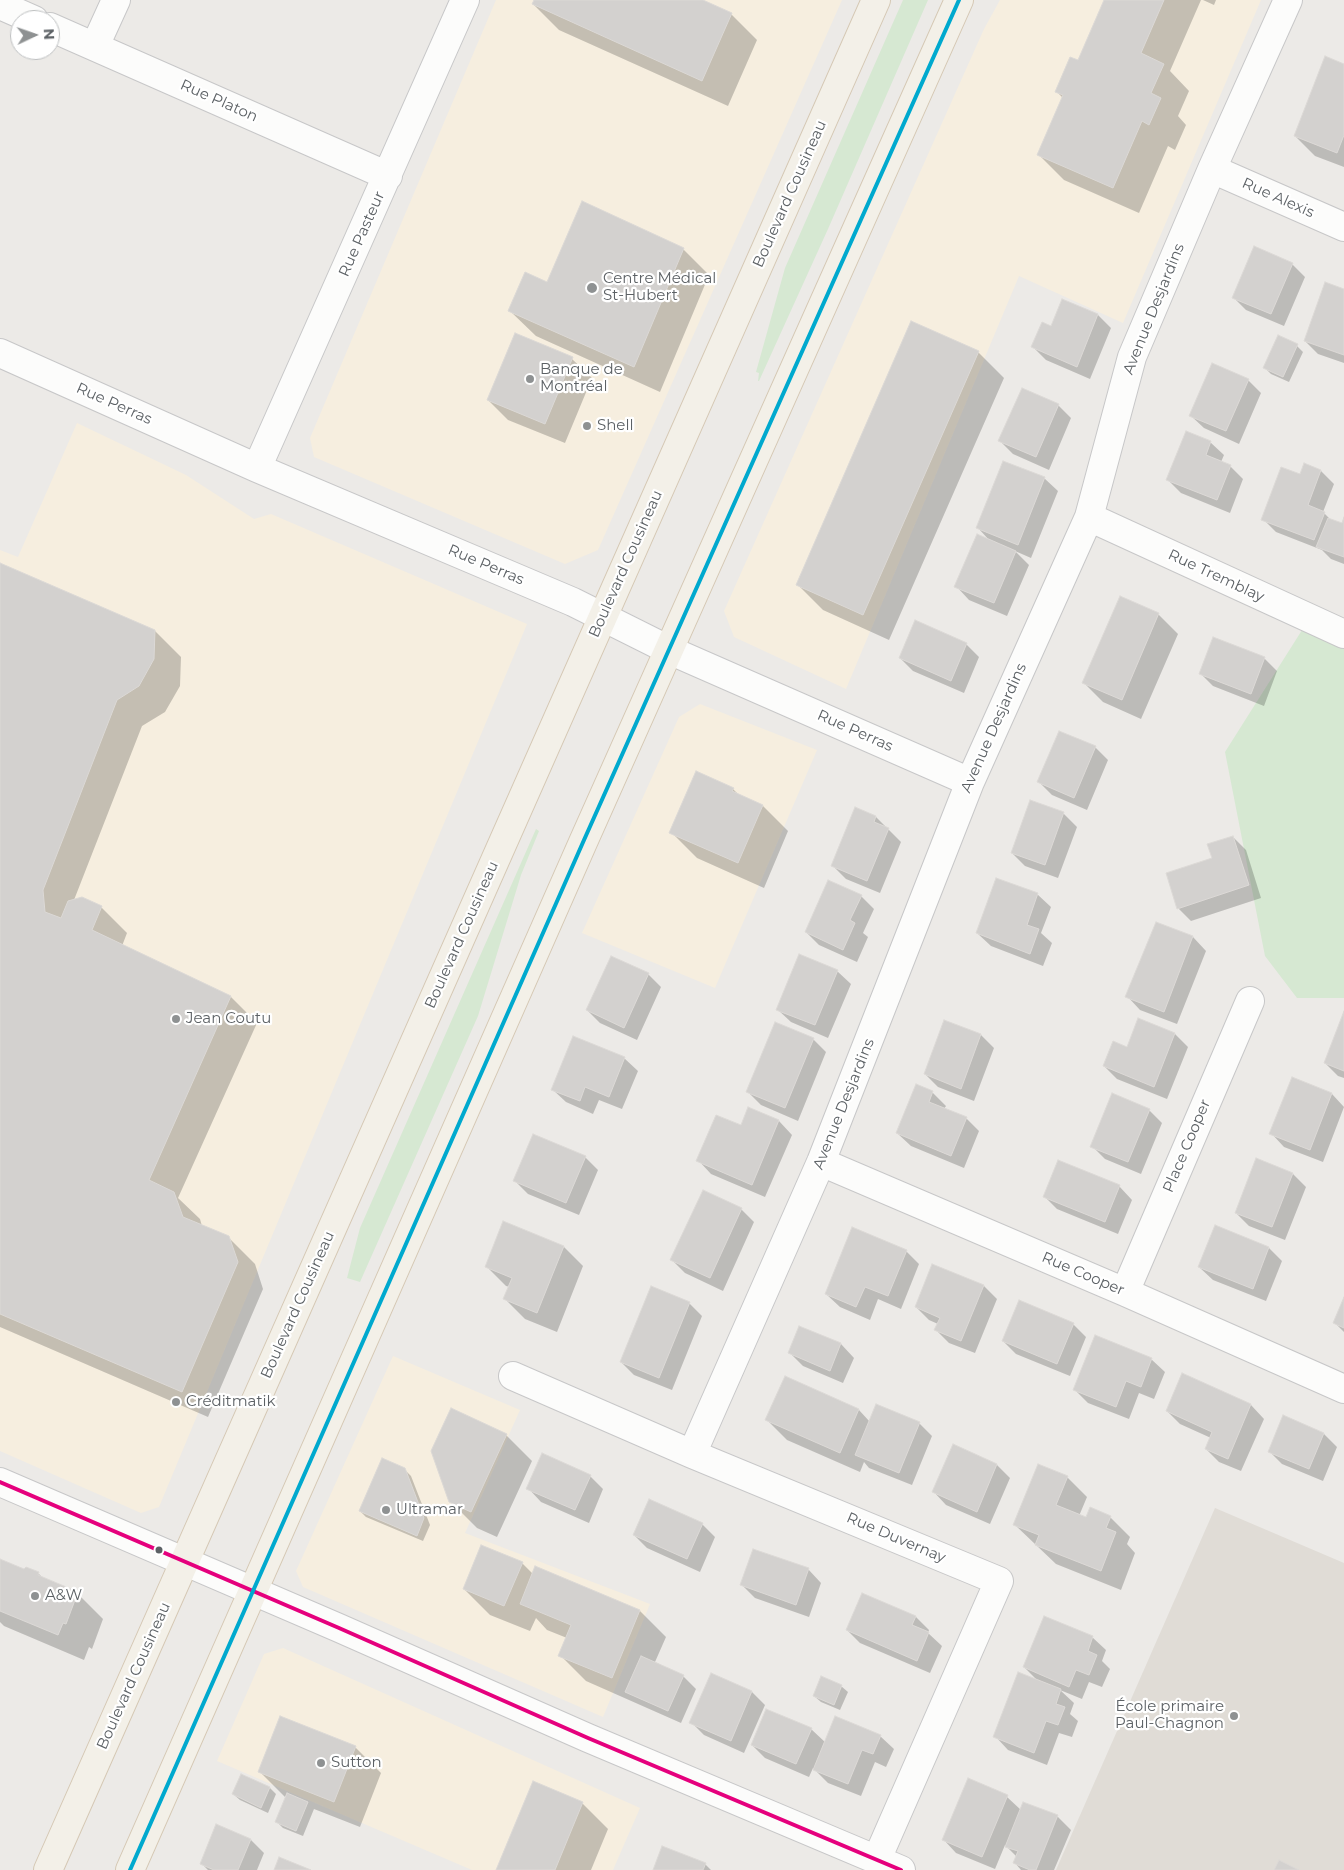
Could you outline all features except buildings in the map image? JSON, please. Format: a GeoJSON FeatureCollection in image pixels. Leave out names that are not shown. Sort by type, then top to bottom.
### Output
{"type":"FeatureCollection","features":[{"type":"Feature","properties":{"kind":"main road","name":"Boulevard Cousineau"},"geometry":{"type":"LineString","coordinates":[[48,1870],[876,0]]}},
{"type":"Feature","properties":{"kind":"main road"},"geometry":{"type":"LineString","coordinates":[[130,1870],[668,650],[959,0]]}},
{"type":"Feature","properties":{"kind":"street"},"geometry":{"type":"LineString","coordinates":[[95,46],[116,0]]}},
{"type":"Feature","properties":{"kind":"street","name":"Rue Pasteur"},"geometry":{"type":"LineString","coordinates":[[257,468],[465,0]]}},
{"type":"Feature","properties":{"kind":"street","name":"Avenue Desjardins"},"geometry":{"type":"LineString","coordinates":[[692,1454],[822,1162],[970,782],[1089,517],[1132,357],[1212,169],[1288,0]]}},
{"type":"Feature","properties":{"kind":"street","name":"Rue Platon"},"geometry":{"type":"LineString","coordinates":[[60,31],[388,176]]}},
{"type":"Feature","properties":{"kind":"street","name":"Rue Alexis"},"geometry":{"type":"LineString","coordinates":[[1212,169],[1344,227]]}},
{"type":"Feature","properties":{"kind":"street","name":"Rue Perras"},"geometry":{"type":"LineString","coordinates":[[0,354],[257,468],[603,616],[668,650],[970,782]]}},
{"type":"Feature","properties":{"kind":"street","name":"Rue Tremblay"},"geometry":{"type":"LineString","coordinates":[[1089,517],[1344,634]]}},
{"type":"Feature","properties":{"kind":"street","name":"Place Cooper"},"geometry":{"type":"LineString","coordinates":[[1125,1292],[1250,1000]]}},
{"type":"Feature","properties":{"kind":"street","name":"Rue Cooper"},"geometry":{"type":"LineString","coordinates":[[822,1162],[1125,1292],[1344,1389]]}},
{"type":"Feature","properties":{"kind":"street","name":"Rue Duvernay"},"geometry":{"type":"LineString","coordinates":[[513,1376],[692,1454],[999,1581],[876,1859]]}},
{"type":"Feature","properties":{"kind":"street"},"geometry":{"type":"LineString","coordinates":[[0,1482],[588,1738],[902,1870]]}},
{"type":"Feature","properties":{"kind":"shaded area"},"geometry":{"type":"Polygon","coordinates":[[[496,0],[842,0],[598,550],[565,564],[314,457],[310,438],[496,0]]]}},
{"type":"Feature","properties":{"kind":"shaded area"},"geometry":{"type":"Polygon","coordinates":[[[1000,0],[1261,0],[1123,323],[1019,276],[846,689],[734,637],[724,611],[984,29],[1000,0]]]}},
{"type":"Feature","properties":{"kind":"shaded area"},"geometry":{"type":"Polygon","coordinates":[[[77,423],[186,475],[254,519],[271,514],[527,624],[159,1507],[141,1513],[0,1451],[0,550],[18,557],[77,423]]]}},
{"type":"Feature","properties":{"kind":"shaded area"},"geometry":{"type":"Polygon","coordinates":[[[700,704],[817,750],[715,988],[582,933],[679,717],[700,704]]]}},
{"type":"Feature","properties":{"kind":"shaded area"},"geometry":{"type":"Polygon","coordinates":[[[393,1356],[520,1410],[465,1533],[650,1604],[603,1717],[303,1587],[296,1571],[393,1356]]]}},
{"type":"Feature","properties":{"kind":"shaded area","name":"École primaire Paul-Chagnon"},"geometry":{"type":"Polygon","coordinates":[[[1215,1508],[1344,1563],[1344,1870],[1056,1870],[1215,1508]]]}},
{"type":"Feature","properties":{"kind":"shaded area"},"geometry":{"type":"Polygon","coordinates":[[[283,1648],[640,1808],[613,1870],[472,1870],[217,1761],[264,1654],[283,1648]]]}},
{"type":"Feature","properties":{"kind":"green space"},"geometry":{"type":"Polygon","coordinates":[[[903,0],[928,0],[828,229],[758,381],[759,373],[756,372],[785,268],[903,0]]]}},
{"type":"Feature","properties":{"kind":"green space"},"geometry":{"type":"Polygon","coordinates":[[[1309,619],[1344,634],[1344,998],[1297,998],[1265,956],[1225,752],[1309,619]]]}},
{"type":"Feature","properties":{"kind":"green space"},"geometry":{"type":"Polygon","coordinates":[[[536,829],[539,831],[521,875],[478,1016],[360,1282],[347,1278],[360,1228],[536,829]]]}},
{"type":"Feature","properties":{"kind":"transit line"},"geometry":{"type":"LineString","coordinates":[[130,1870],[584,840],[959,0]]}},
{"type":"Feature","properties":{"kind":"transit line"},"geometry":{"type":"LineString","coordinates":[[0,1482],[588,1738],[901,1870]]}},
{"type":"Feature","properties":{"kind":"place","name":"Centre Médical St-Hubert"},"geometry":{"type":"Point","coordinates":[592,288]}},
{"type":"Feature","properties":{"kind":"place","name":"Banque de Montréal"},"geometry":{"type":"Point","coordinates":[530,379]}},
{"type":"Feature","properties":{"kind":"place","name":"Shell"},"geometry":{"type":"Point","coordinates":[587,426]}},
{"type":"Feature","properties":{"kind":"place","name":"Jean Coutu"},"geometry":{"type":"Point","coordinates":[176,1019]}},
{"type":"Feature","properties":{"kind":"place","name":"Créditmatik"},"geometry":{"type":"Point","coordinates":[176,1402]}},
{"type":"Feature","properties":{"kind":"place","name":"Ultramar"},"geometry":{"type":"Point","coordinates":[386,1510]}},
{"type":"Feature","properties":{"kind":"place","name":"A&W"},"geometry":{"type":"Point","coordinates":[35,1596]}},
{"type":"Feature","properties":{"kind":"place","name":"École primaire Paul-Chagnon"},"geometry":{"type":"Point","coordinates":[1234,1716]}},
{"type":"Feature","properties":{"kind":"place","name":"Sutton"},"geometry":{"type":"Point","coordinates":[321,1763]}}]}
